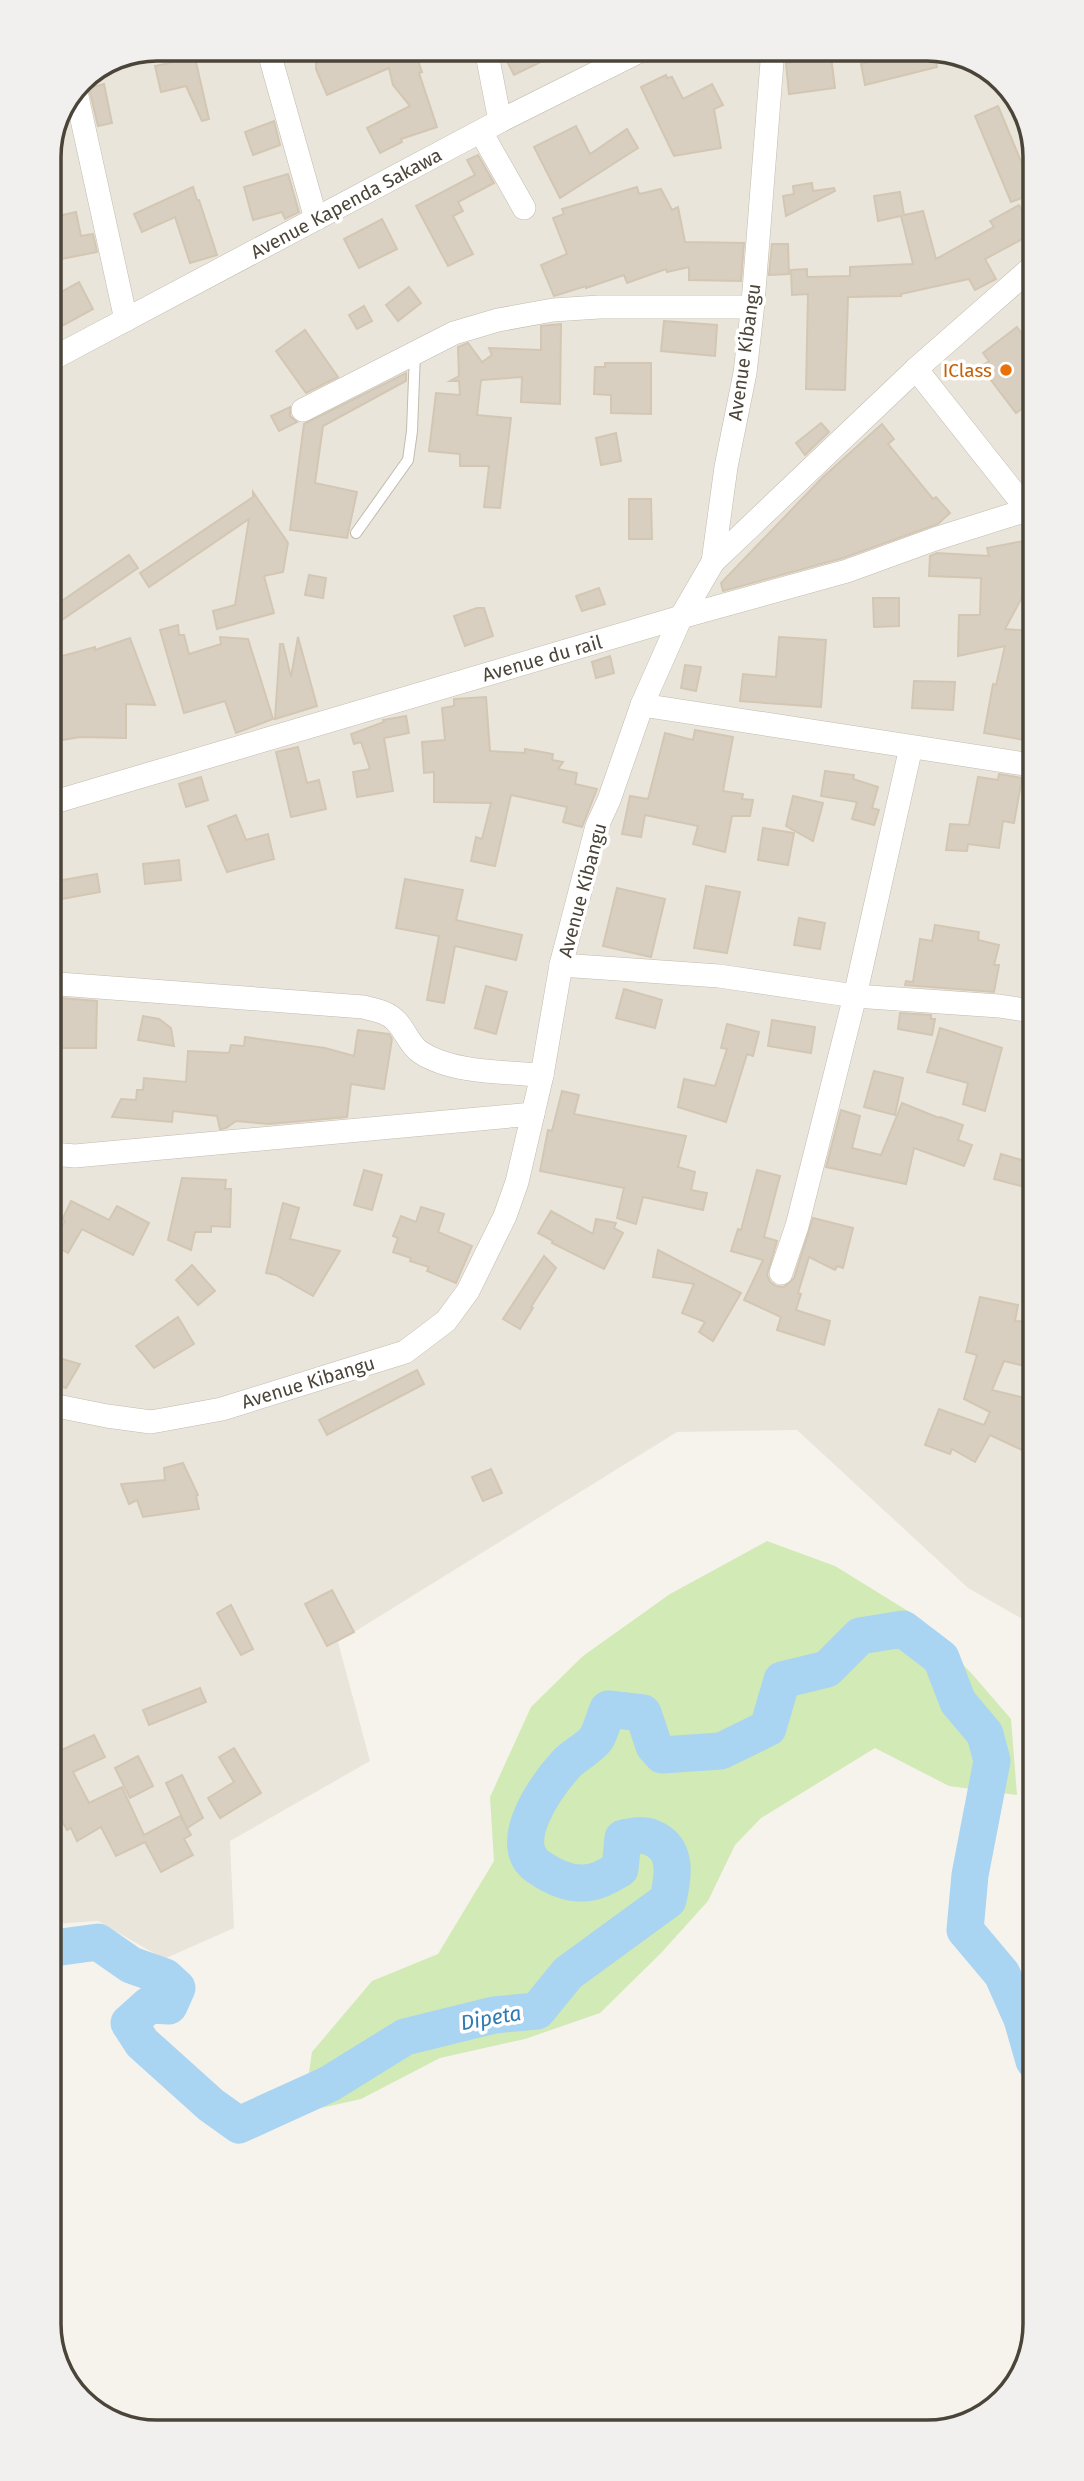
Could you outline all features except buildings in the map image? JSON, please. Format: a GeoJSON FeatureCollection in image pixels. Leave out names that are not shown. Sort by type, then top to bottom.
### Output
{"type":"FeatureCollection","features":[{"type":"Feature","properties":{"kind":"street"},"geometry":{"type":"LineString","coordinates":[[271,61],[316,219]]}},
{"type":"Feature","properties":{"kind":"street"},"geometry":{"type":"LineString","coordinates":[[487,61],[490,126],[524,208]]}},
{"type":"Feature","properties":{"kind":"street","name":"Avenue Kapenda Sakawa"},"geometry":{"type":"LineString","coordinates":[[61,354],[490,126],[620,61]]}},
{"type":"Feature","properties":{"kind":"street","name":"Avenue Kibangu"},"geometry":{"type":"LineString","coordinates":[[61,1407],[151,1422],[222,1409],[405,1352],[446,1321],[468,1291],[505,1216],[517,1182],[542,1075],[561,965],[597,826],[609,800],[642,705],[681,617],[713,562],[726,467],[745,373],[773,61]]}},
{"type":"Feature","properties":{"kind":"street"},"geometry":{"type":"LineString","coordinates":[[78,102],[126,320]]}},
{"type":"Feature","properties":{"kind":"street"},"geometry":{"type":"LineString","coordinates":[[713,562],[916,369],[1023,275]]}},
{"type":"Feature","properties":{"kind":"street"},"geometry":{"type":"LineString","coordinates":[[303,410],[454,333],[498,320],[553,310],[600,307],[752,307]]}},
{"type":"Feature","properties":{"kind":"street"},"geometry":{"type":"LineString","coordinates":[[916,369],[1023,502]]}},
{"type":"Feature","properties":{"kind":"street","name":"Avenue du rail"},"geometry":{"type":"LineString","coordinates":[[61,800],[681,617],[847,571],[935,539],[1023,513]]}},
{"type":"Feature","properties":{"kind":"street"},"geometry":{"type":"LineString","coordinates":[[642,705],[1023,764]]}},
{"type":"Feature","properties":{"kind":"street"},"geometry":{"type":"LineString","coordinates":[[781,1273],[797,1226],[855,996],[911,747]]}},
{"type":"Feature","properties":{"kind":"street"},"geometry":{"type":"LineString","coordinates":[[561,965],[719,976],[855,996],[1023,1010]]}},
{"type":"Feature","properties":{"kind":"street"},"geometry":{"type":"LineString","coordinates":[[61,984],[363,1007],[382,1011],[397,1022],[408,1040],[421,1052],[440,1061],[458,1067],[542,1075]]}},
{"type":"Feature","properties":{"kind":"street"},"geometry":{"type":"LineString","coordinates":[[61,1155],[75,1156],[533,1115]]}},
{"type":"Feature","properties":{"kind":"lane"},"geometry":{"type":"LineString","coordinates":[[356,533],[408,460],[412,431],[415,352]]}},
{"type":"Feature","properties":{"kind":"shaded area"},"geometry":{"type":"Polygon","coordinates":[[[157,61],[933,61],[975,74],[995,89],[1010,109],[1018,126],[1023,157],[1023,1619],[968,1588],[797,1430],[677,1432],[338,1642],[370,1761],[230,1841],[234,1928],[164,1959],[98,1921],[61,1924],[61,151],[77,104],[89,89],[104,77],[139,63],[157,61]]]}},
{"type":"Feature","properties":{"kind":"green space"},"geometry":{"type":"Polygon","coordinates":[[[767,1541],[835,1566],[916,1616],[1011,1719],[1017,1795],[949,1786],[875,1748],[761,1818],[735,1845],[708,1901],[661,1953],[600,2013],[525,2039],[440,2058],[361,2099],[303,2112],[312,2052],[372,1981],[438,1954],[494,1861],[490,1797],[531,1707],[583,1656],[670,1594],[767,1541]]]}},
{"type":"Feature","properties":{"kind":"waterway","name":"Dipeta"},"geometry":{"type":"LineString","coordinates":[[61,1947],[98,1942],[131,1965],[165,1977],[177,1988],[169,2006],[149,2005],[129,2023],[142,2043],[211,2105],[239,2125],[329,2084],[405,2037],[494,2015],[537,2011],[568,1973],[668,1900],[672,1872],[670,1855],[666,1848],[650,1837],[623,1838],[620,1869],[586,1883],[564,1880],[540,1868],[530,1858],[526,1846],[527,1831],[539,1801],[567,1763],[596,1739],[608,1709],[643,1713],[654,1746],[662,1755],[721,1751],[768,1728],[782,1680],[827,1669],[860,1636],[903,1629],[941,1658],[958,1702],[985,1734],[992,1761],[970,1875],[965,1930],[1002,1974],[1023,2022]]}},
{"type":"Feature","properties":{"kind":"place","name":"IClass"},"geometry":{"type":"Point","coordinates":[1006,370]}}]}
